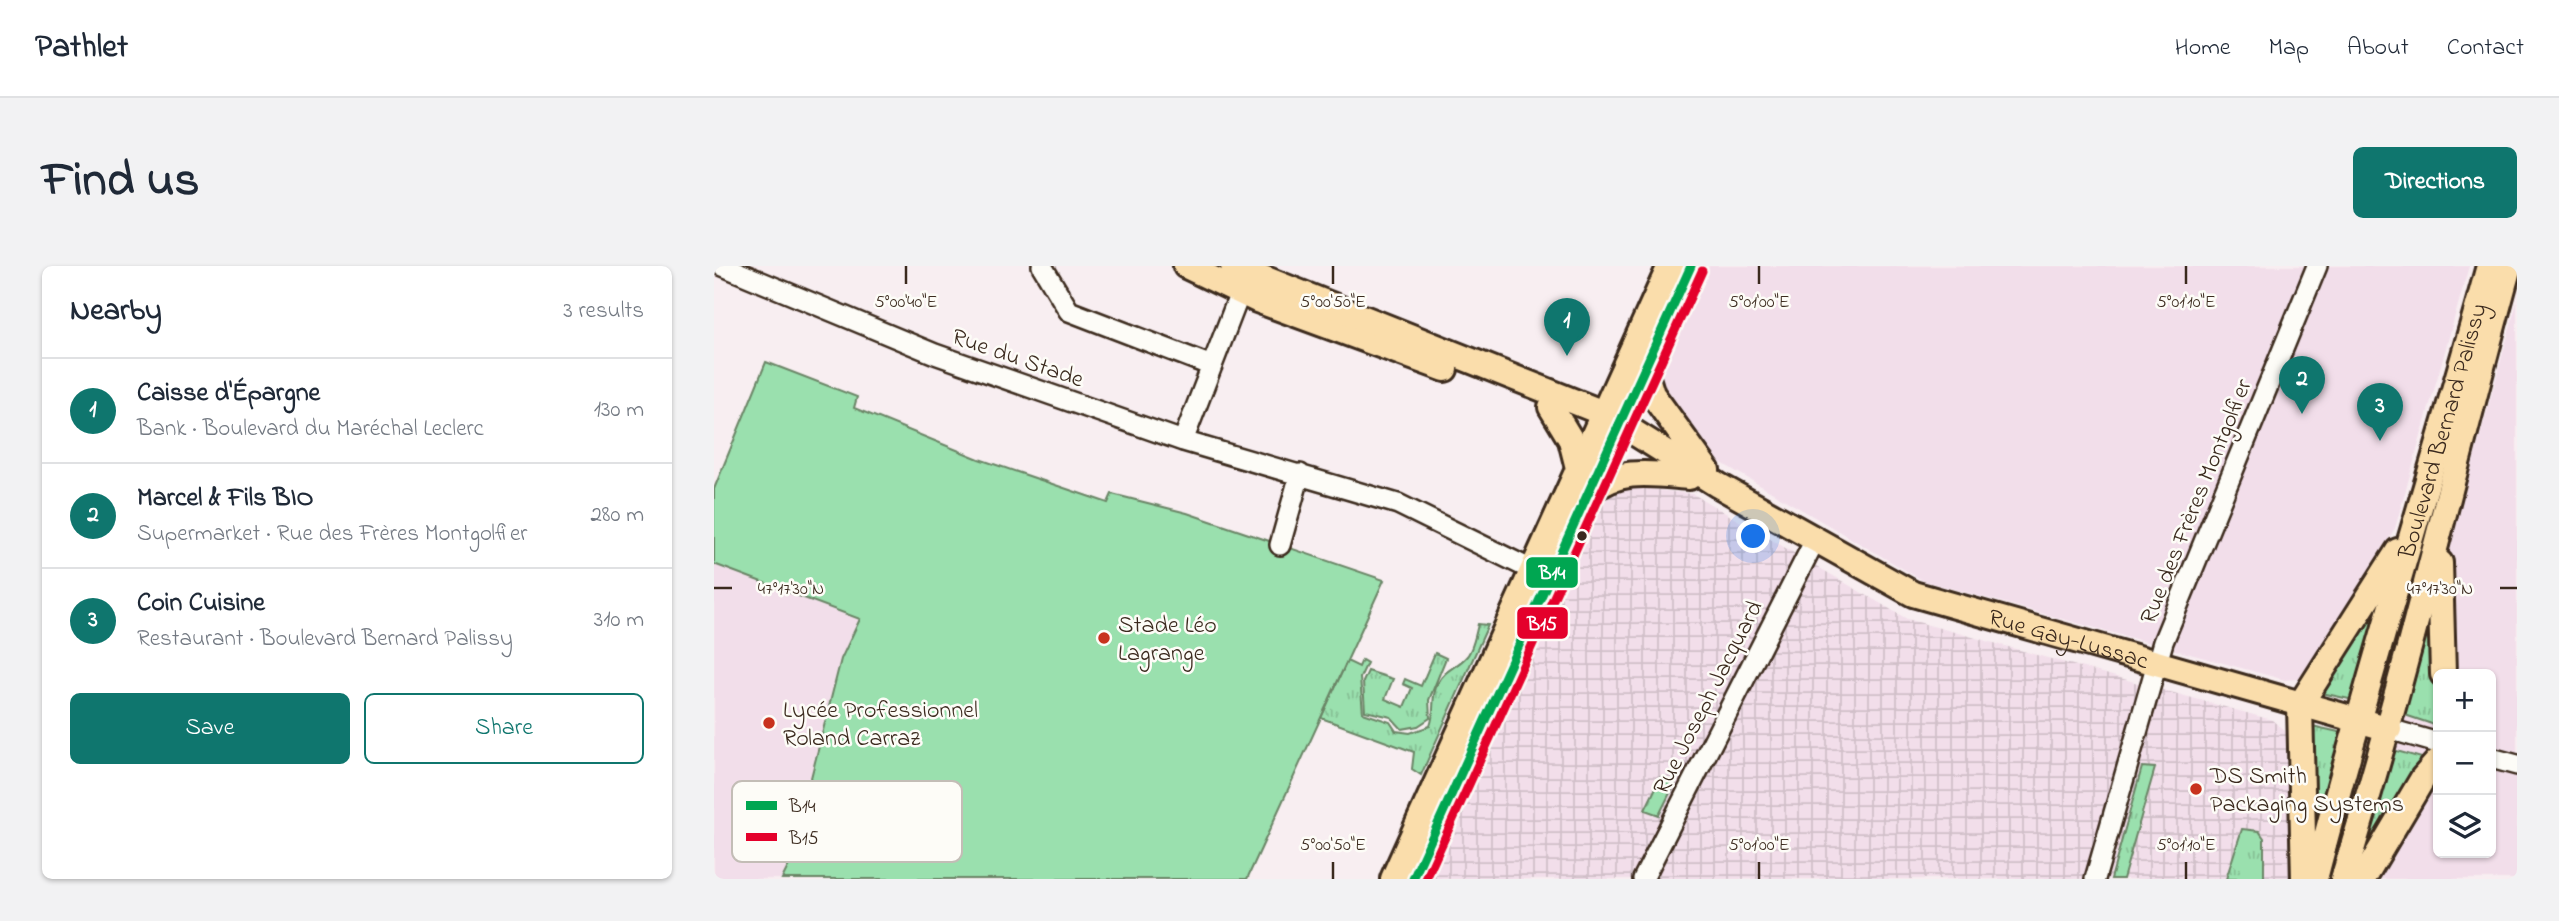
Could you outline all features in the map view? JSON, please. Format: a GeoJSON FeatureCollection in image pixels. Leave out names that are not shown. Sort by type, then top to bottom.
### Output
{"type":"FeatureCollection","features":[{"type":"Feature","properties":{"kind":"main road"},"geometry":{"type":"LineString","coordinates":[[1186,266],[1242,274],[1609,425]]}},
{"type":"Feature","properties":{"kind":"main road"},"geometry":{"type":"LineString","coordinates":[[1557,402],[1633,372],[1671,266]]}},
{"type":"Feature","properties":{"kind":"main road"},"geometry":{"type":"LineString","coordinates":[[1413,879],[1590,492],[1609,425],[1633,372],[1691,266]]}},
{"type":"Feature","properties":{"kind":"main road","name":"Boulevard Bernard Palissy"},"geometry":{"type":"LineString","coordinates":[[2315,879],[2410,534],[2440,447],[2489,266]]}},
{"type":"Feature","properties":{"kind":"main road","name":"Boulevard Bernard Palissy"},"geometry":{"type":"LineString","coordinates":[[2343,879],[2389,729],[2510,266]]}},
{"type":"Feature","properties":{"kind":"main road"},"geometry":{"type":"LineString","coordinates":[[1633,372],[1718,485]]}},
{"type":"Feature","properties":{"kind":"main road"},"geometry":{"type":"LineString","coordinates":[[1557,402],[1578,468]]}},
{"type":"Feature","properties":{"kind":"main road"},"geometry":{"type":"LineString","coordinates":[[1393,879],[1578,468],[1609,425]]}},
{"type":"Feature","properties":{"kind":"main road","name":"Rue Gay-Lussac"},"geometry":{"type":"LineString","coordinates":[[1609,425],[1689,477],[1718,485]]}},
{"type":"Feature","properties":{"kind":"main road","name":"Rue Gay-Lussac"},"geometry":{"type":"LineString","coordinates":[[1609,425],[1924,598],[2389,729]]}},
{"type":"Feature","properties":{"kind":"main road"},"geometry":{"type":"LineString","coordinates":[[1590,492],[1601,482],[1621,474],[1689,477]]}},
{"type":"Feature","properties":{"kind":"main road"},"geometry":{"type":"LineString","coordinates":[[2439,531],[2443,669]]}},
{"type":"Feature","properties":{"kind":"main road"},"geometry":{"type":"LineString","coordinates":[[2304,879],[2300,705],[2410,534]]}},
{"type":"Feature","properties":{"kind":"main road"},"geometry":{"type":"LineString","coordinates":[[2376,657],[2381,702],[2389,729]]}},
{"type":"Feature","properties":{"kind":"main road"},"geometry":{"type":"LineString","coordinates":[[2358,721],[2365,749],[2368,799]]}},
{"type":"Feature","properties":{"kind":"main road"},"geometry":{"type":"LineString","coordinates":[[2363,879],[2423,778],[2433,767]]}},
{"type":"Feature","properties":{"kind":"street","name":"Rue du Stade"},"geometry":{"type":"LineString","coordinates":[[723,266],[935,354],[1182,440],[1398,504],[1532,570]]}},
{"type":"Feature","properties":{"kind":"street"},"geometry":{"type":"LineString","coordinates":[[1042,266],[1069,312],[1212,366]]}},
{"type":"Feature","properties":{"kind":"street","name":"Rue des Frères Montgolfier"},"geometry":{"type":"LineString","coordinates":[[2095,879],[2157,662],[2317,266]]}},
{"type":"Feature","properties":{"kind":"street"},"geometry":{"type":"LineString","coordinates":[[1182,440],[1212,366],[1242,274]]}},
{"type":"Feature","properties":{"kind":"street"},"geometry":{"type":"LineString","coordinates":[[1280,545],[1300,474]]}},
{"type":"Feature","properties":{"kind":"street","name":"Rue Joseph Jacquard"},"geometry":{"type":"LineString","coordinates":[[1643,879],[1816,538]]}},
{"type":"Feature","properties":{"kind":"street","name":"Rue Gay-Lussac"},"geometry":{"type":"LineString","coordinates":[[2389,729],[2433,742]]}},
{"type":"Feature","properties":{"kind":"street"},"geometry":{"type":"LineString","coordinates":[[2496,759],[2517,765]]}},
{"type":"Feature","properties":{"kind":"shaded area"},"geometry":{"type":"Polygon","coordinates":[[[1709,266],[2469,266],[2395,528],[2313,670],[2298,679],[2285,680],[1924,581],[1713,458],[1665,396],[1661,379],[1662,368],[1709,266]]]}},
{"type":"Feature","properties":{"kind":"shaded area"},"geometry":{"type":"Polygon","coordinates":[[[2517,302],[2517,879],[2358,879],[2517,302]]]}},
{"type":"Feature","properties":{"kind":"shaded area"},"geometry":{"type":"Polygon","coordinates":[[[1631,487],[1693,494],[1907,619],[2272,720],[2286,732],[2291,745],[2289,879],[1434,879],[1604,499],[1615,491],[1631,487]]]}},
{"type":"Feature","properties":{"kind":"shaded area","name":"Lycée Professionnel Roland Carraz"},"geometry":{"type":"Polygon","coordinates":[[[714,564],[860,618],[841,659],[810,781],[732,781],[732,862],[790,862],[782,879],[714,879],[714,564]]]}},
{"type":"Feature","properties":{"kind":"green space","name":"Stade Léo Lagrange"},"geometry":{"type":"Polygon","coordinates":[[[766,362],[857,397],[854,408],[979,459],[1108,503],[1112,494],[1187,513],[1384,580],[1247,879],[782,879],[790,862],[962,862],[962,781],[810,781],[841,659],[860,619],[714,564],[714,489],[766,362]]]}},
{"type":"Feature","properties":{"kind":"green space"},"geometry":{"type":"Polygon","coordinates":[[[2386,580],[2354,700],[2317,692],[2386,580]]]}},
{"type":"Feature","properties":{"kind":"green space"},"geometry":{"type":"Polygon","coordinates":[[[2436,581],[2433,724],[2402,714],[2436,581]]]}},
{"type":"Feature","properties":{"kind":"green space"},"geometry":{"type":"Polygon","coordinates":[[[1478,624],[1488,625],[1421,775],[1412,769],[1414,752],[1321,718],[1347,661],[1359,667],[1362,660],[1367,663],[1360,678],[1363,713],[1390,722],[1396,731],[1410,733],[1430,726],[1438,683],[1444,674],[1469,653],[1478,624]]]}},
{"type":"Feature","properties":{"kind":"green space"},"geometry":{"type":"Polygon","coordinates":[[[1435,653],[1446,658],[1429,700],[1430,718],[1418,726],[1402,729],[1391,717],[1365,711],[1363,682],[1368,671],[1393,679],[1385,699],[1404,707],[1412,688],[1403,684],[1405,679],[1421,686],[1435,653]]]}},
{"type":"Feature","properties":{"kind":"green space"},"geometry":{"type":"Polygon","coordinates":[[[2308,725],[2343,733],[2309,865],[2308,725]]]}},
{"type":"Feature","properties":{"kind":"green space"},"geometry":{"type":"Polygon","coordinates":[[[2393,750],[2429,760],[2355,875],[2393,750]]]}},
{"type":"Feature","properties":{"kind":"green space"},"geometry":{"type":"Polygon","coordinates":[[[2142,767],[2155,768],[2123,879],[2111,879],[2142,767]]]}},
{"type":"Feature","properties":{"kind":"green space"},"geometry":{"type":"Polygon","coordinates":[[[1661,777],[1675,783],[1659,815],[1645,810],[1661,777]]]}},
{"type":"Feature","properties":{"kind":"green space"},"geometry":{"type":"Polygon","coordinates":[[[2242,829],[2259,831],[2264,838],[2264,879],[2226,879],[2242,829]]]}},
{"type":"Feature","properties":{"kind":"transit line","name":"B14"},"geometry":{"type":"LineString","coordinates":[[1413,879],[1691,266]]}},
{"type":"Feature","properties":{"kind":"transit line","name":"B15"},"geometry":{"type":"LineString","coordinates":[[1426,879],[1702,271]]}},
{"type":"Feature","properties":{"kind":"place","name":"Caisse d'Épargne"},"geometry":{"type":"Point","coordinates":[1567,356]}},
{"type":"Feature","properties":{"kind":"place","name":"Marcel & Fils BIO"},"geometry":{"type":"Point","coordinates":[2302,414]}},
{"type":"Feature","properties":{"kind":"place","name":"Coin Cuisine"},"geometry":{"type":"Point","coordinates":[2380,441]}},
{"type":"Feature","properties":{"kind":"place","name":"Stade Léo Lagrange"},"geometry":{"type":"Point","coordinates":[1104,638]}},
{"type":"Feature","properties":{"kind":"place","name":"Lycée Professionnel Roland Carraz"},"geometry":{"type":"Point","coordinates":[769,723]}},
{"type":"Feature","properties":{"kind":"place","name":"DS Smith Packaging Systems"},"geometry":{"type":"Point","coordinates":[2196,789]}}]}
